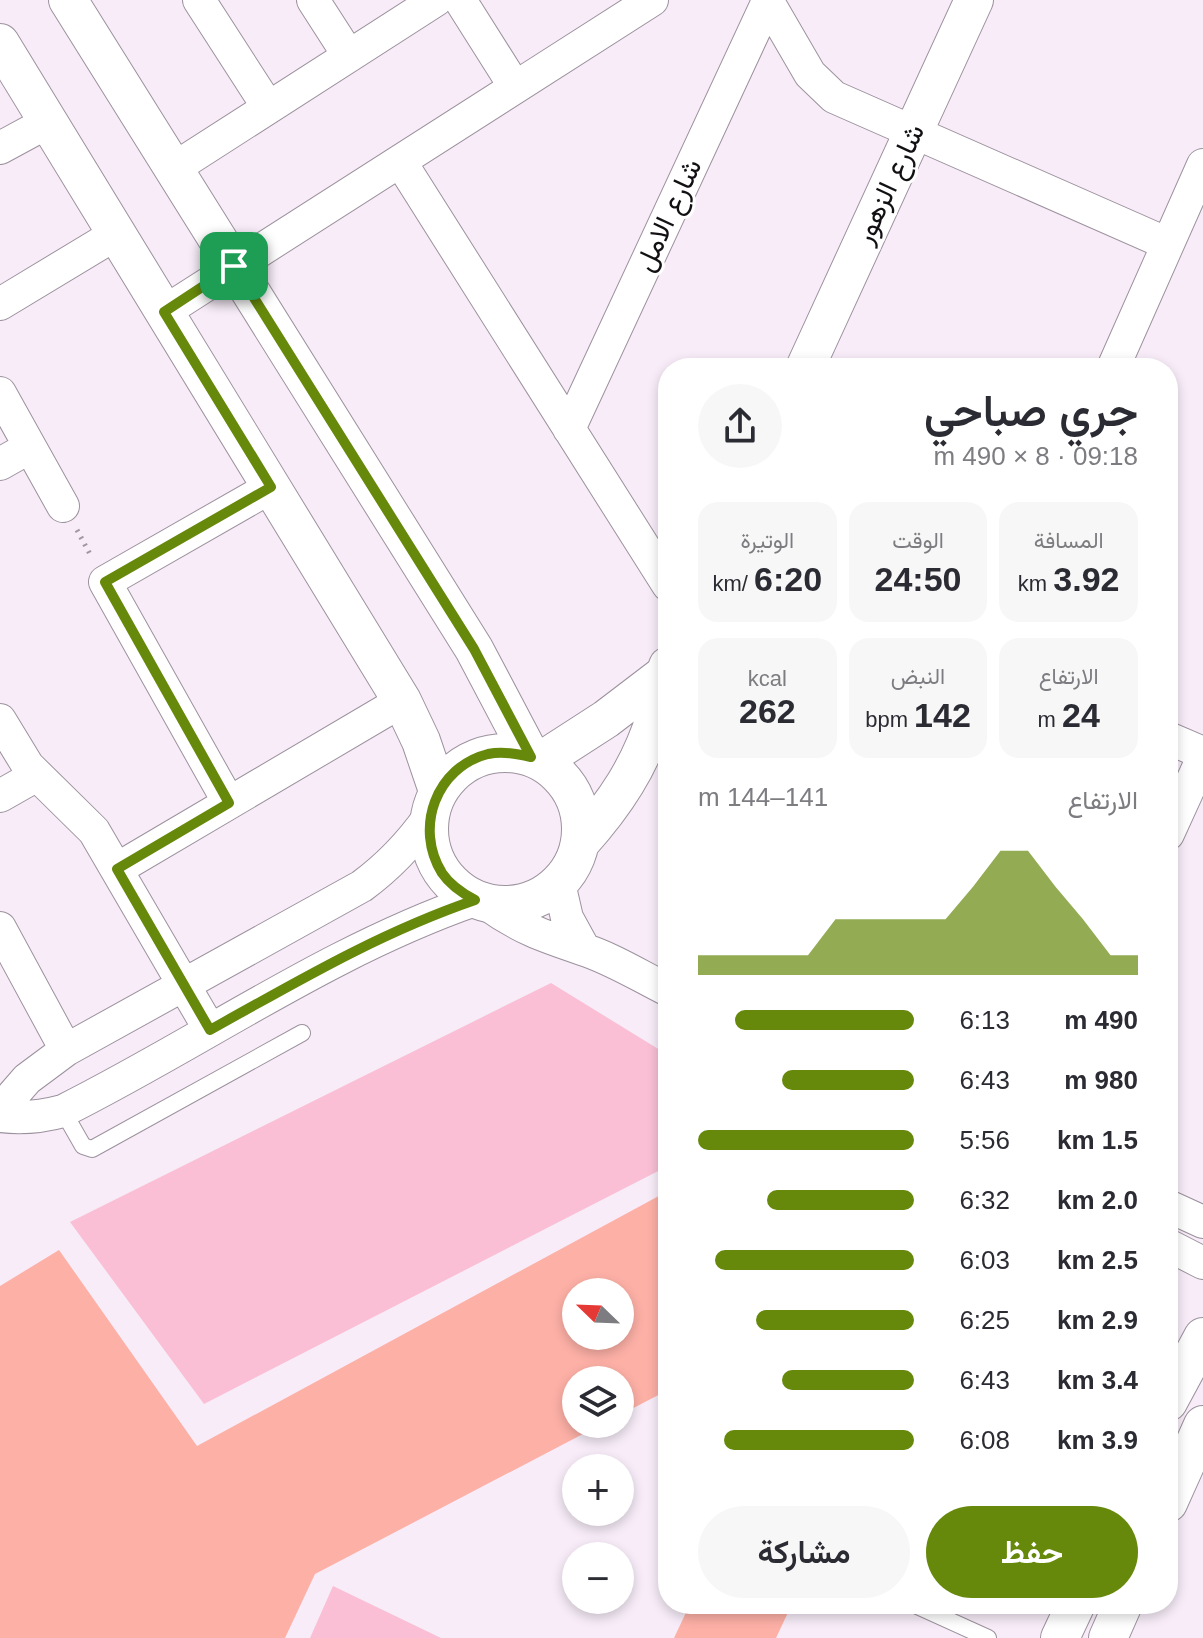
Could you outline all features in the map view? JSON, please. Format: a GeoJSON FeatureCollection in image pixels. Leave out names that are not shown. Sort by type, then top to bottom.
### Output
{"type":"FeatureCollection","features":[{"type":"Feature","properties":{"kind":"street"},"geometry":{"type":"LineString","coordinates":[[68,0],[474,649],[536,759]]}},
{"type":"Feature","properties":{"kind":"street"},"geometry":{"type":"LineString","coordinates":[[199,0],[268,107]]}},
{"type":"Feature","properties":{"kind":"street"},"geometry":{"type":"LineString","coordinates":[[313,0],[349,56]]}},
{"type":"Feature","properties":{"kind":"street"},"geometry":{"type":"LineString","coordinates":[[173,169],[436,0]]}},
{"type":"Feature","properties":{"kind":"street"},"geometry":{"type":"LineString","coordinates":[[460,0],[515,87]]}},
{"type":"Feature","properties":{"kind":"street"},"geometry":{"type":"LineString","coordinates":[[164,312],[652,0]]}},
{"type":"Feature","properties":{"kind":"street","name":"شارع الزهور"},"geometry":{"type":"LineString","coordinates":[[810,358],[974,0]]}},
{"type":"Feature","properties":{"kind":"street"},"geometry":{"type":"LineString","coordinates":[[767,1],[800,60],[821,87],[849,105],[1168,244]]}},
{"type":"Feature","properties":{"kind":"street","name":"شارع الامل"},"geometry":{"type":"LineString","coordinates":[[569,429],[767,1]]}},
{"type":"Feature","properties":{"kind":"street"},"geometry":{"type":"LineString","coordinates":[[0,43],[402,701],[431,765],[434,804],[429,837],[443,875],[457,890],[522,927],[542,937],[584,949],[658,985]]}},
{"type":"Feature","properties":{"kind":"street"},"geometry":{"type":"LineString","coordinates":[[0,148],[48,122]]}},
{"type":"Feature","properties":{"kind":"street"},"geometry":{"type":"LineString","coordinates":[[400,161],[658,569]]}},
{"type":"Feature","properties":{"kind":"street"},"geometry":{"type":"LineString","coordinates":[[1117,358],[1202,171]]}},
{"type":"Feature","properties":{"kind":"street"},"geometry":{"type":"LineString","coordinates":[[0,304],[116,234]]}},
{"type":"Feature","properties":{"kind":"street"},"geometry":{"type":"LineString","coordinates":[[0,393],[63,506]]}},
{"type":"Feature","properties":{"kind":"street"},"geometry":{"type":"LineString","coordinates":[[0,464],[30,447]]}},
{"type":"Feature","properties":{"kind":"street"},"geometry":{"type":"LineString","coordinates":[[229,803],[105,582],[271,487]]}},
{"type":"Feature","properties":{"kind":"street"},"geometry":{"type":"LineString","coordinates":[[536,759],[606,719],[658,679]]}},
{"type":"Feature","properties":{"kind":"street"},"geometry":{"type":"LineString","coordinates":[[117,869],[402,701]]}},
{"type":"Feature","properties":{"kind":"street"},"geometry":{"type":"LineString","coordinates":[[580,843],[607,813],[640,759],[658,711]]}},
{"type":"Feature","properties":{"kind":"street"},"geometry":{"type":"LineString","coordinates":[[0,720],[21,757],[90,827],[210,1030]]}},
{"type":"Feature","properties":{"kind":"street"},"geometry":{"type":"LineString","coordinates":[[1178,743],[1203,755],[1178,811]]}},
{"type":"Feature","properties":{"kind":"street"},"geometry":{"type":"LineString","coordinates":[[510,753],[536,759],[554,770],[574,795],[580,819],[580,843],[576,858],[559,883],[543,895],[525,903],[505,906],[480,902],[436,913],[354,949],[63,1111],[41,1117],[0,1113],[27,1079],[66,1050],[362,886],[388,866],[411,842],[452,774],[479,758],[510,753]]}},
{"type":"Feature","properties":{"kind":"street"},"geometry":{"type":"LineString","coordinates":[[0,796],[37,775]]}},
{"type":"Feature","properties":{"kind":"street"},"geometry":{"type":"LineString","coordinates":[[559,883],[567,918],[584,949]]}},
{"type":"Feature","properties":{"kind":"street"},"geometry":{"type":"LineString","coordinates":[[3,939],[66,1050]]}},
{"type":"Feature","properties":{"kind":"street"},"geometry":{"type":"LineString","coordinates":[[1178,1211],[1203,1222]]}},
{"type":"Feature","properties":{"kind":"street"},"geometry":{"type":"LineString","coordinates":[[1178,1250],[1203,1263]]}},
{"type":"Feature","properties":{"kind":"street"},"geometry":{"type":"LineString","coordinates":[[1178,1383],[1203,1337]]}},
{"type":"Feature","properties":{"kind":"street"},"geometry":{"type":"LineString","coordinates":[[1178,1481],[1203,1425]]}},
{"type":"Feature","properties":{"kind":"street"},"geometry":{"type":"LineString","coordinates":[[1060,1638],[1071,1614]]}},
{"type":"Feature","properties":{"kind":"street"},"geometry":{"type":"LineString","coordinates":[[1108,1638],[1119,1614]]}},
{"type":"Feature","properties":{"kind":"lane"},"geometry":{"type":"LineString","coordinates":[[63,1111],[83,1146],[92,1149],[302,1033]]}},
{"type":"Feature","properties":{"kind":"lane"},"geometry":{"type":"LineString","coordinates":[[935,1614],[988,1638]]}},
{"type":"Feature","properties":{"kind":"path"},"geometry":{"type":"LineString","coordinates":[[63,506],[105,582]]}},
{"type":"Feature","properties":{"kind":"shaded area"},"geometry":{"type":"Polygon","coordinates":[[[658,1196],[658,1395],[634,1408],[634,1366],[562,1366],[562,1438],[575,1438],[315,1574],[285,1638],[0,1638],[0,1286],[59,1250],[197,1446],[658,1196]]]}},
{"type":"Feature","properties":{"kind":"shaded area"},"geometry":{"type":"Polygon","coordinates":[[[685,1614],[787,1614],[776,1638],[674,1638],[685,1614]]]}},
{"type":"Feature","properties":{"kind":"building"},"geometry":{"type":"Polygon","coordinates":[[[551,983],[658,1049],[658,1171],[204,1404],[70,1222],[551,983]]]}},
{"type":"Feature","properties":{"kind":"building"},"geometry":{"type":"Polygon","coordinates":[[[333,1586],[441,1638],[310,1638],[333,1586]]]}},
{"type":"Feature","properties":{"kind":"route"},"geometry":{"type":"LineString","coordinates":[[234,266],[474,649],[531,757],[510,753],[489,754],[469,762],[452,774],[438,791],[429,817],[429,837],[434,857],[443,875],[457,890],[475,900],[436,913],[354,949],[210,1030],[117,869],[229,803],[105,582],[271,487],[164,312],[234,266]]}}]}
